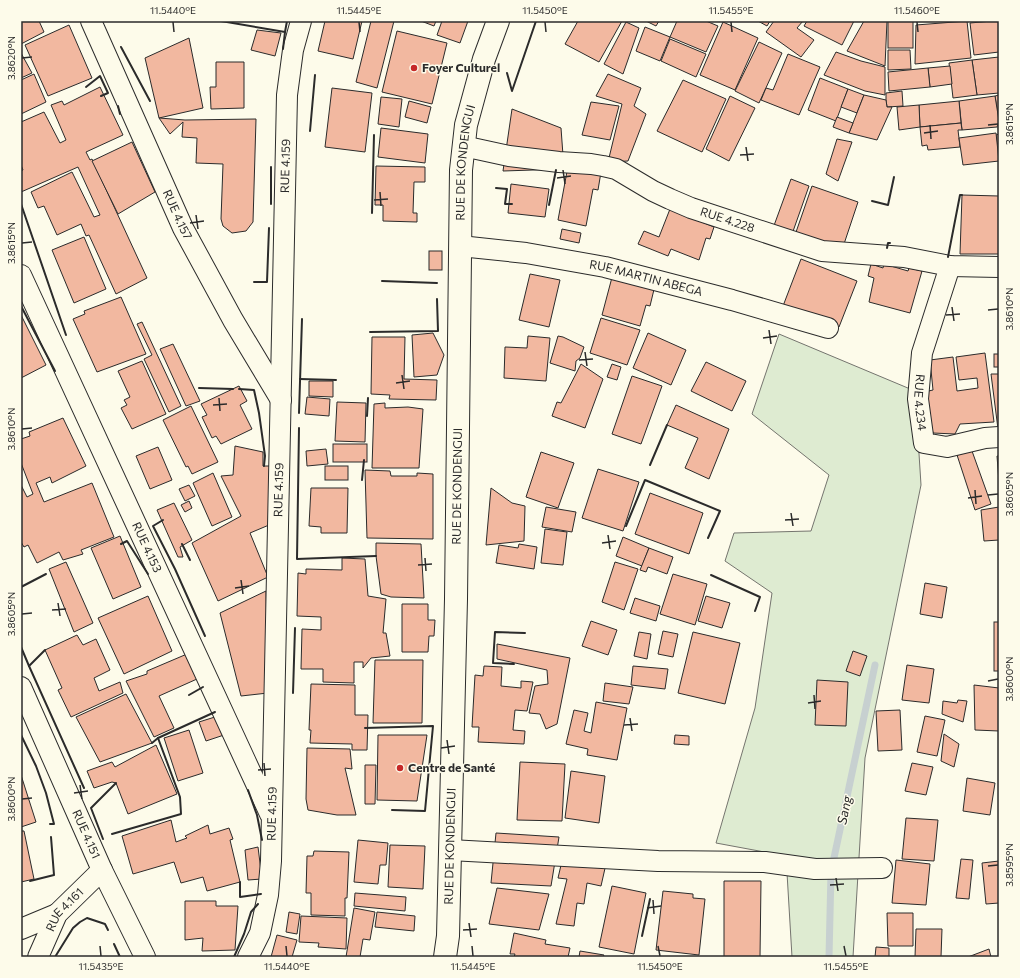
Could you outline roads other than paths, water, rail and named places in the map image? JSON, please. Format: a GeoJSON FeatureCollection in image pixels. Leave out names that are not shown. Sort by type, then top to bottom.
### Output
{"type":"FeatureCollection","features":[{"type":"Feature","properties":{"kind":"main road","name":"RUE DE KONDENGUI"},"geometry":{"type":"LineString","coordinates":[[445,957],[448,936],[456,599],[461,170],[466,125],[482,66],[498,21]]}},
{"type":"Feature","properties":{"kind":"street","name":"RUE 4.157"},"geometry":{"type":"LineString","coordinates":[[90,21],[183,228],[234,320],[281,400]]}},
{"type":"Feature","properties":{"kind":"street","name":"RUE 4.159"},"geometry":{"type":"LineString","coordinates":[[248,957],[260,934],[268,895],[271,861],[287,95],[293,50],[301,21]]}},
{"type":"Feature","properties":{"kind":"street","name":"RUE 4.228"},"geometry":{"type":"LineString","coordinates":[[463,146],[509,156],[591,164],[616,169],[653,191],[691,208],[821,251],[904,257],[950,266],[999,267]]}},
{"type":"Feature","properties":{"kind":"street","name":"RUE MARTIN ABEGA"},"geometry":{"type":"LineString","coordinates":[[460,246],[526,253],[606,267],[732,300],[828,328]]}},
{"type":"Feature","properties":{"kind":"street","name":"RUE 4.234"},"geometry":{"type":"LineString","coordinates":[[950,266],[922,353],[918,400],[924,442],[947,447],[985,438],[999,437]]}},
{"type":"Feature","properties":{"kind":"street","name":"RUE 4.153"},"geometry":{"type":"LineString","coordinates":[[21,275],[272,819]]}},
{"type":"Feature","properties":{"kind":"street","name":"RUE 4.151"},"geometry":{"type":"LineString","coordinates":[[21,687],[102,870],[145,957]]}},
{"type":"Feature","properties":{"kind":"street"},"geometry":{"type":"LineString","coordinates":[[450,850],[658,861],[765,862],[815,869],[882,868]]}},
{"type":"Feature","properties":{"kind":"street","name":"RUE 4.161"},"geometry":{"type":"LineString","coordinates":[[38,957],[57,914],[102,870]]}},
{"type":"Feature","properties":{"kind":"street"},"geometry":{"type":"LineString","coordinates":[[21,929],[57,914]]}},
{"type":"Feature","properties":{"kind":"waterway","name":"Sang"},"geometry":{"type":"LineString","coordinates":[[829,957],[831,872],[875,665]]}},
{"type":"Feature","properties":{"kind":"place","name":"Foyer Culturel"},"geometry":{"type":"Point","coordinates":[414,68]}},
{"type":"Feature","properties":{"kind":"place","name":"Centre de Santé"},"geometry":{"type":"Point","coordinates":[400,768]}}]}
